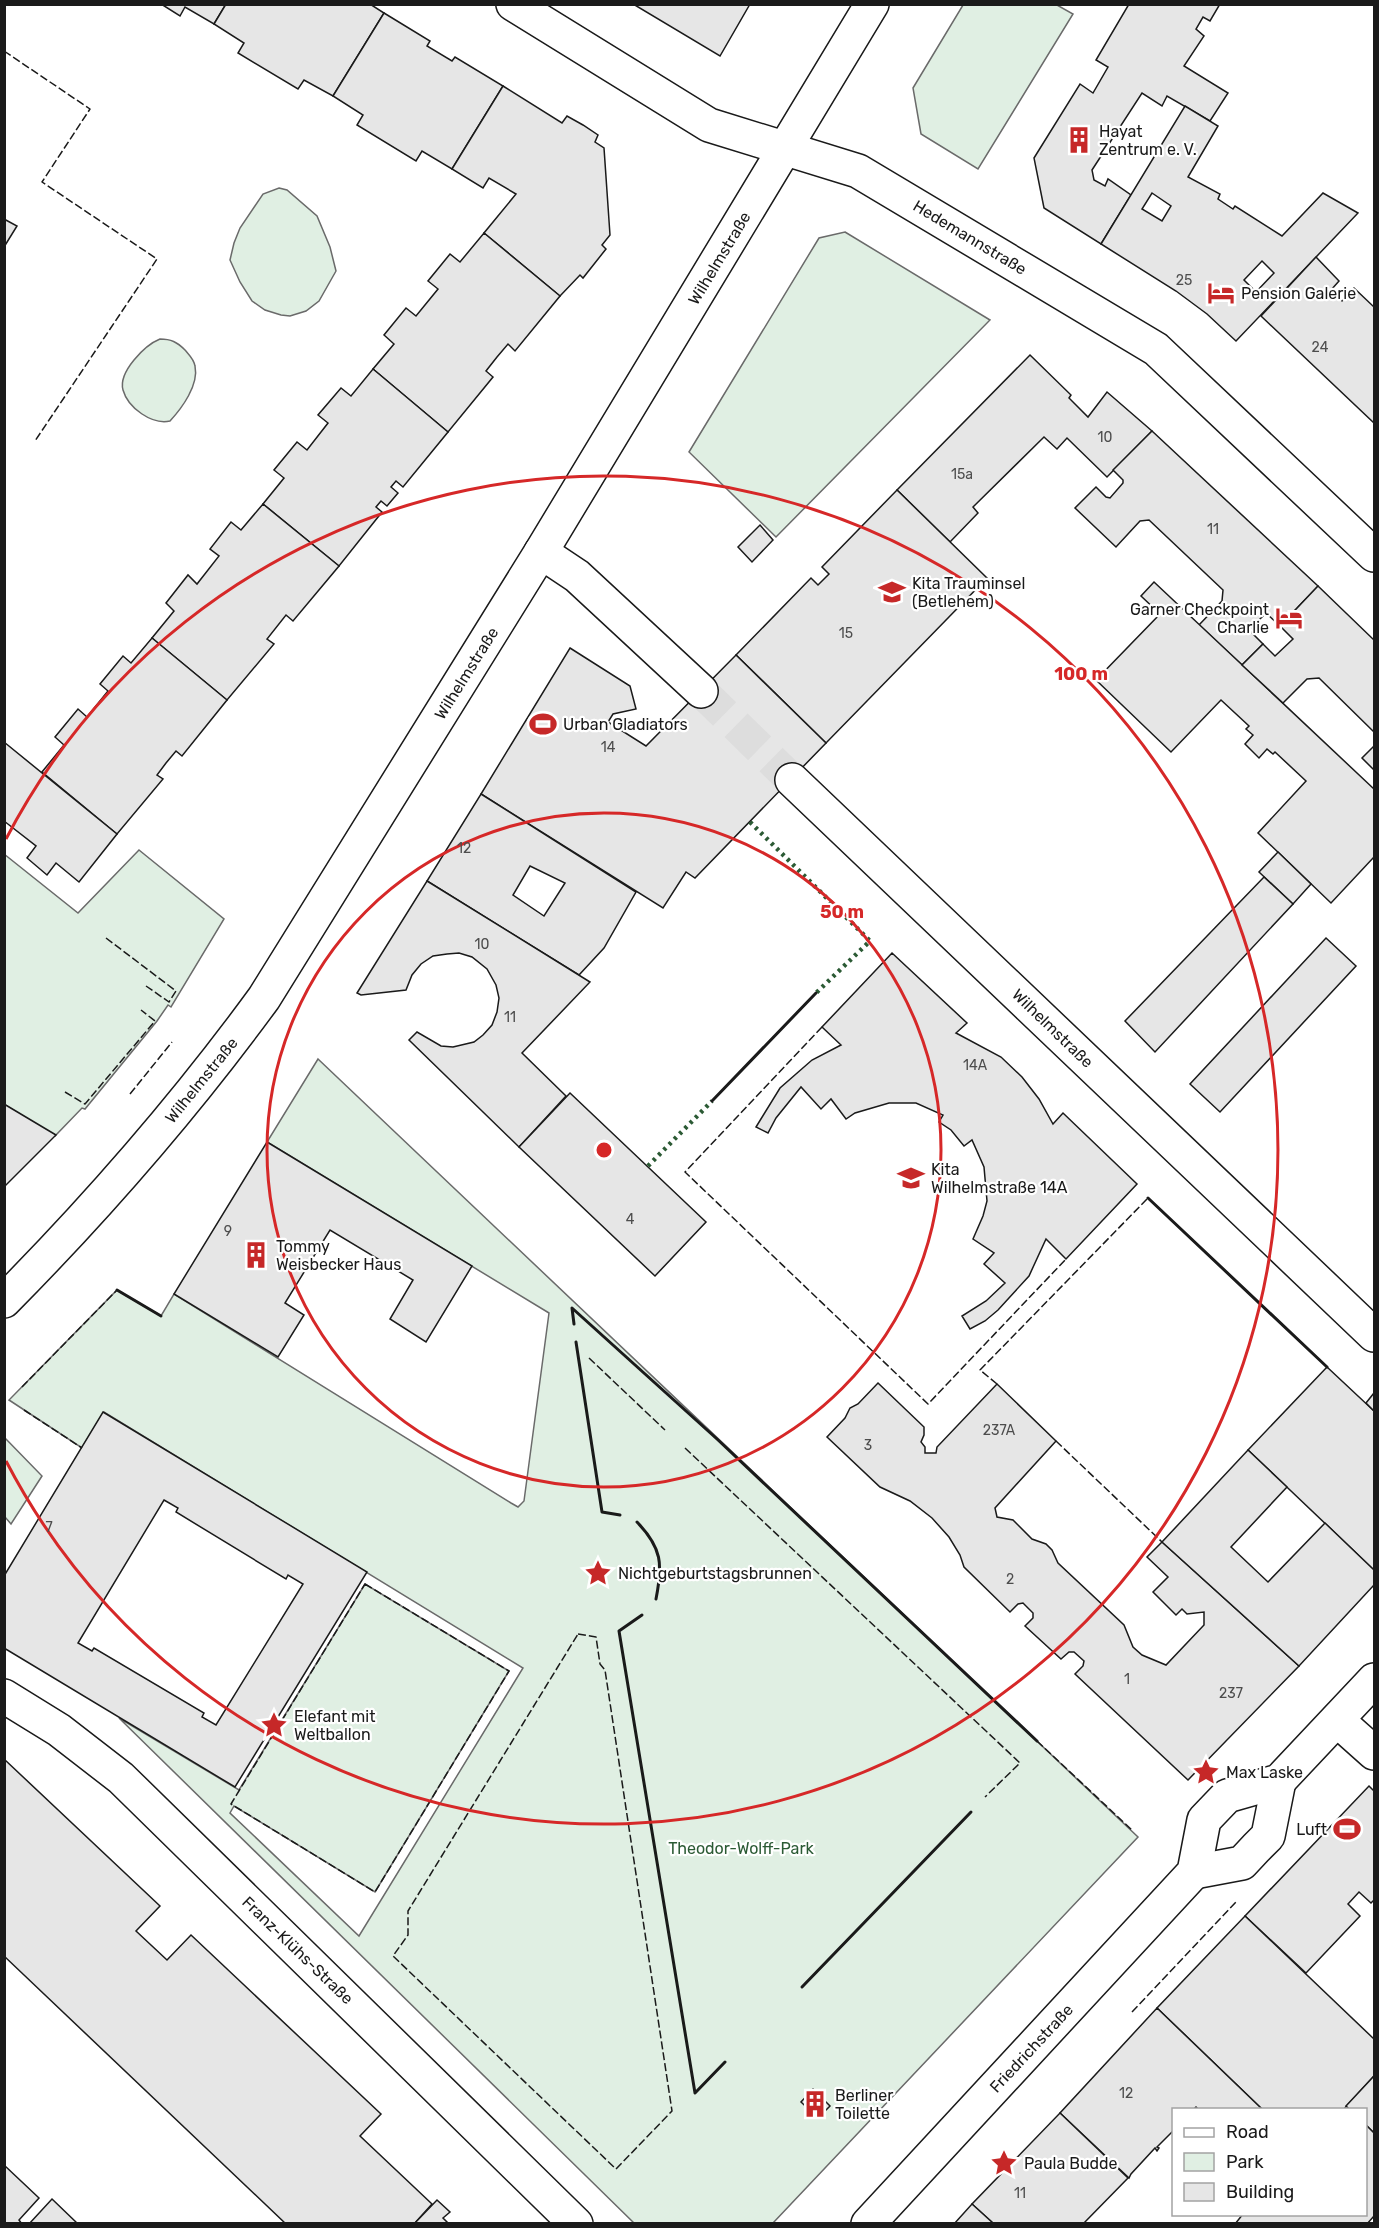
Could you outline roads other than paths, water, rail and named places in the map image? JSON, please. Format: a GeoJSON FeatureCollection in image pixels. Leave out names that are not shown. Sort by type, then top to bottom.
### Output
{"type":"FeatureCollection","features":[{"type":"Feature","properties":{"kind":"street","name":"Hedemannstraße"},"geometry":{"type":"LineString","coordinates":[[513,4],[710,125],[858,171],[1156,349],[1374,555]]}},
{"type":"Feature","properties":{"kind":"street","name":"Wilhelmstraße"},"geometry":{"type":"LineString","coordinates":[[4,1301],[67,1237],[142,1153],[219,1059],[264,998],[541,552],[872,4]]}},
{"type":"Feature","properties":{"kind":"street"},"geometry":{"type":"LineString","coordinates":[[541,552],[577,576],[701,691]]}},
{"type":"Feature","properties":{"kind":"street","name":"Wilhelmstraße"},"geometry":{"type":"LineString","coordinates":[[792,780],[1374,1335]]}},
{"type":"Feature","properties":{"kind":"street"},"geometry":{"type":"LineString","coordinates":[[1279,1781],[1268,1836],[1242,1863],[1194,1872],[1204,1820],[1227,1796],[1279,1781],[1374,1680]]}},
{"type":"Feature","properties":{"kind":"street","name":"Franz-Klühs-Straße"},"geometry":{"type":"LineString","coordinates":[[4,1696],[59,1730],[121,1778],[576,2223]]}},
{"type":"Feature","properties":{"kind":"street"},"geometry":{"type":"LineString","coordinates":[[1337,1720],[1374,1754]]}},
{"type":"Feature","properties":{"kind":"street","name":"Friedrichstraße"},"geometry":{"type":"LineString","coordinates":[[868,2223],[1194,1872]]}},
{"type":"Feature","properties":{"kind":"tunnel"},"geometry":{"type":"LineString","coordinates":[[701,691],[792,780]]}},
{"type":"Feature","properties":{"kind":"place","name":"Hayat Zentrum e. V."},"geometry":{"type":"Point","coordinates":[1079,140]}},
{"type":"Feature","properties":{"kind":"place","name":"Pension Galerie"},"geometry":{"type":"Point","coordinates":[1221,293]}},
{"type":"Feature","properties":{"kind":"place","name":"Kita Trauminsel (Betlehem)"},"geometry":{"type":"Point","coordinates":[892,592]}},
{"type":"Feature","properties":{"kind":"place","name":"Garner Checkpoint Charlie"},"geometry":{"type":"Point","coordinates":[1289,618]}},
{"type":"Feature","properties":{"kind":"place","name":"Urban Gladiators"},"geometry":{"type":"Point","coordinates":[543,724]}},
{"type":"Feature","properties":{"kind":"place","name":"Kita Wilhelmstraße 14A"},"geometry":{"type":"Point","coordinates":[911,1178]}},
{"type":"Feature","properties":{"kind":"place","name":"Tommy Weisbecker Haus"},"geometry":{"type":"Point","coordinates":[256,1255]}},
{"type":"Feature","properties":{"kind":"place","name":"Nichtgeburtstagsbrunnen"},"geometry":{"type":"Point","coordinates":[598,1573]}},
{"type":"Feature","properties":{"kind":"place","name":"Elefant mit Weltballon"},"geometry":{"type":"Point","coordinates":[274,1725]}},
{"type":"Feature","properties":{"kind":"place","name":"Max Laske"},"geometry":{"type":"Point","coordinates":[1206,1772]}},
{"type":"Feature","properties":{"kind":"place","name":"Luft"},"geometry":{"type":"Point","coordinates":[1347,1829]}},
{"type":"Feature","properties":{"kind":"place","name":"Berliner Toilette"},"geometry":{"type":"Point","coordinates":[815,2104]}},
{"type":"Feature","properties":{"kind":"place","name":"Paula Budde"},"geometry":{"type":"Point","coordinates":[1004,2163]}},
{"type":"Feature","properties":{"kind":"park label","name":"Theodor-Wolff-Park"},"geometry":{"type":"Point","coordinates":[741,1848]}}]}
